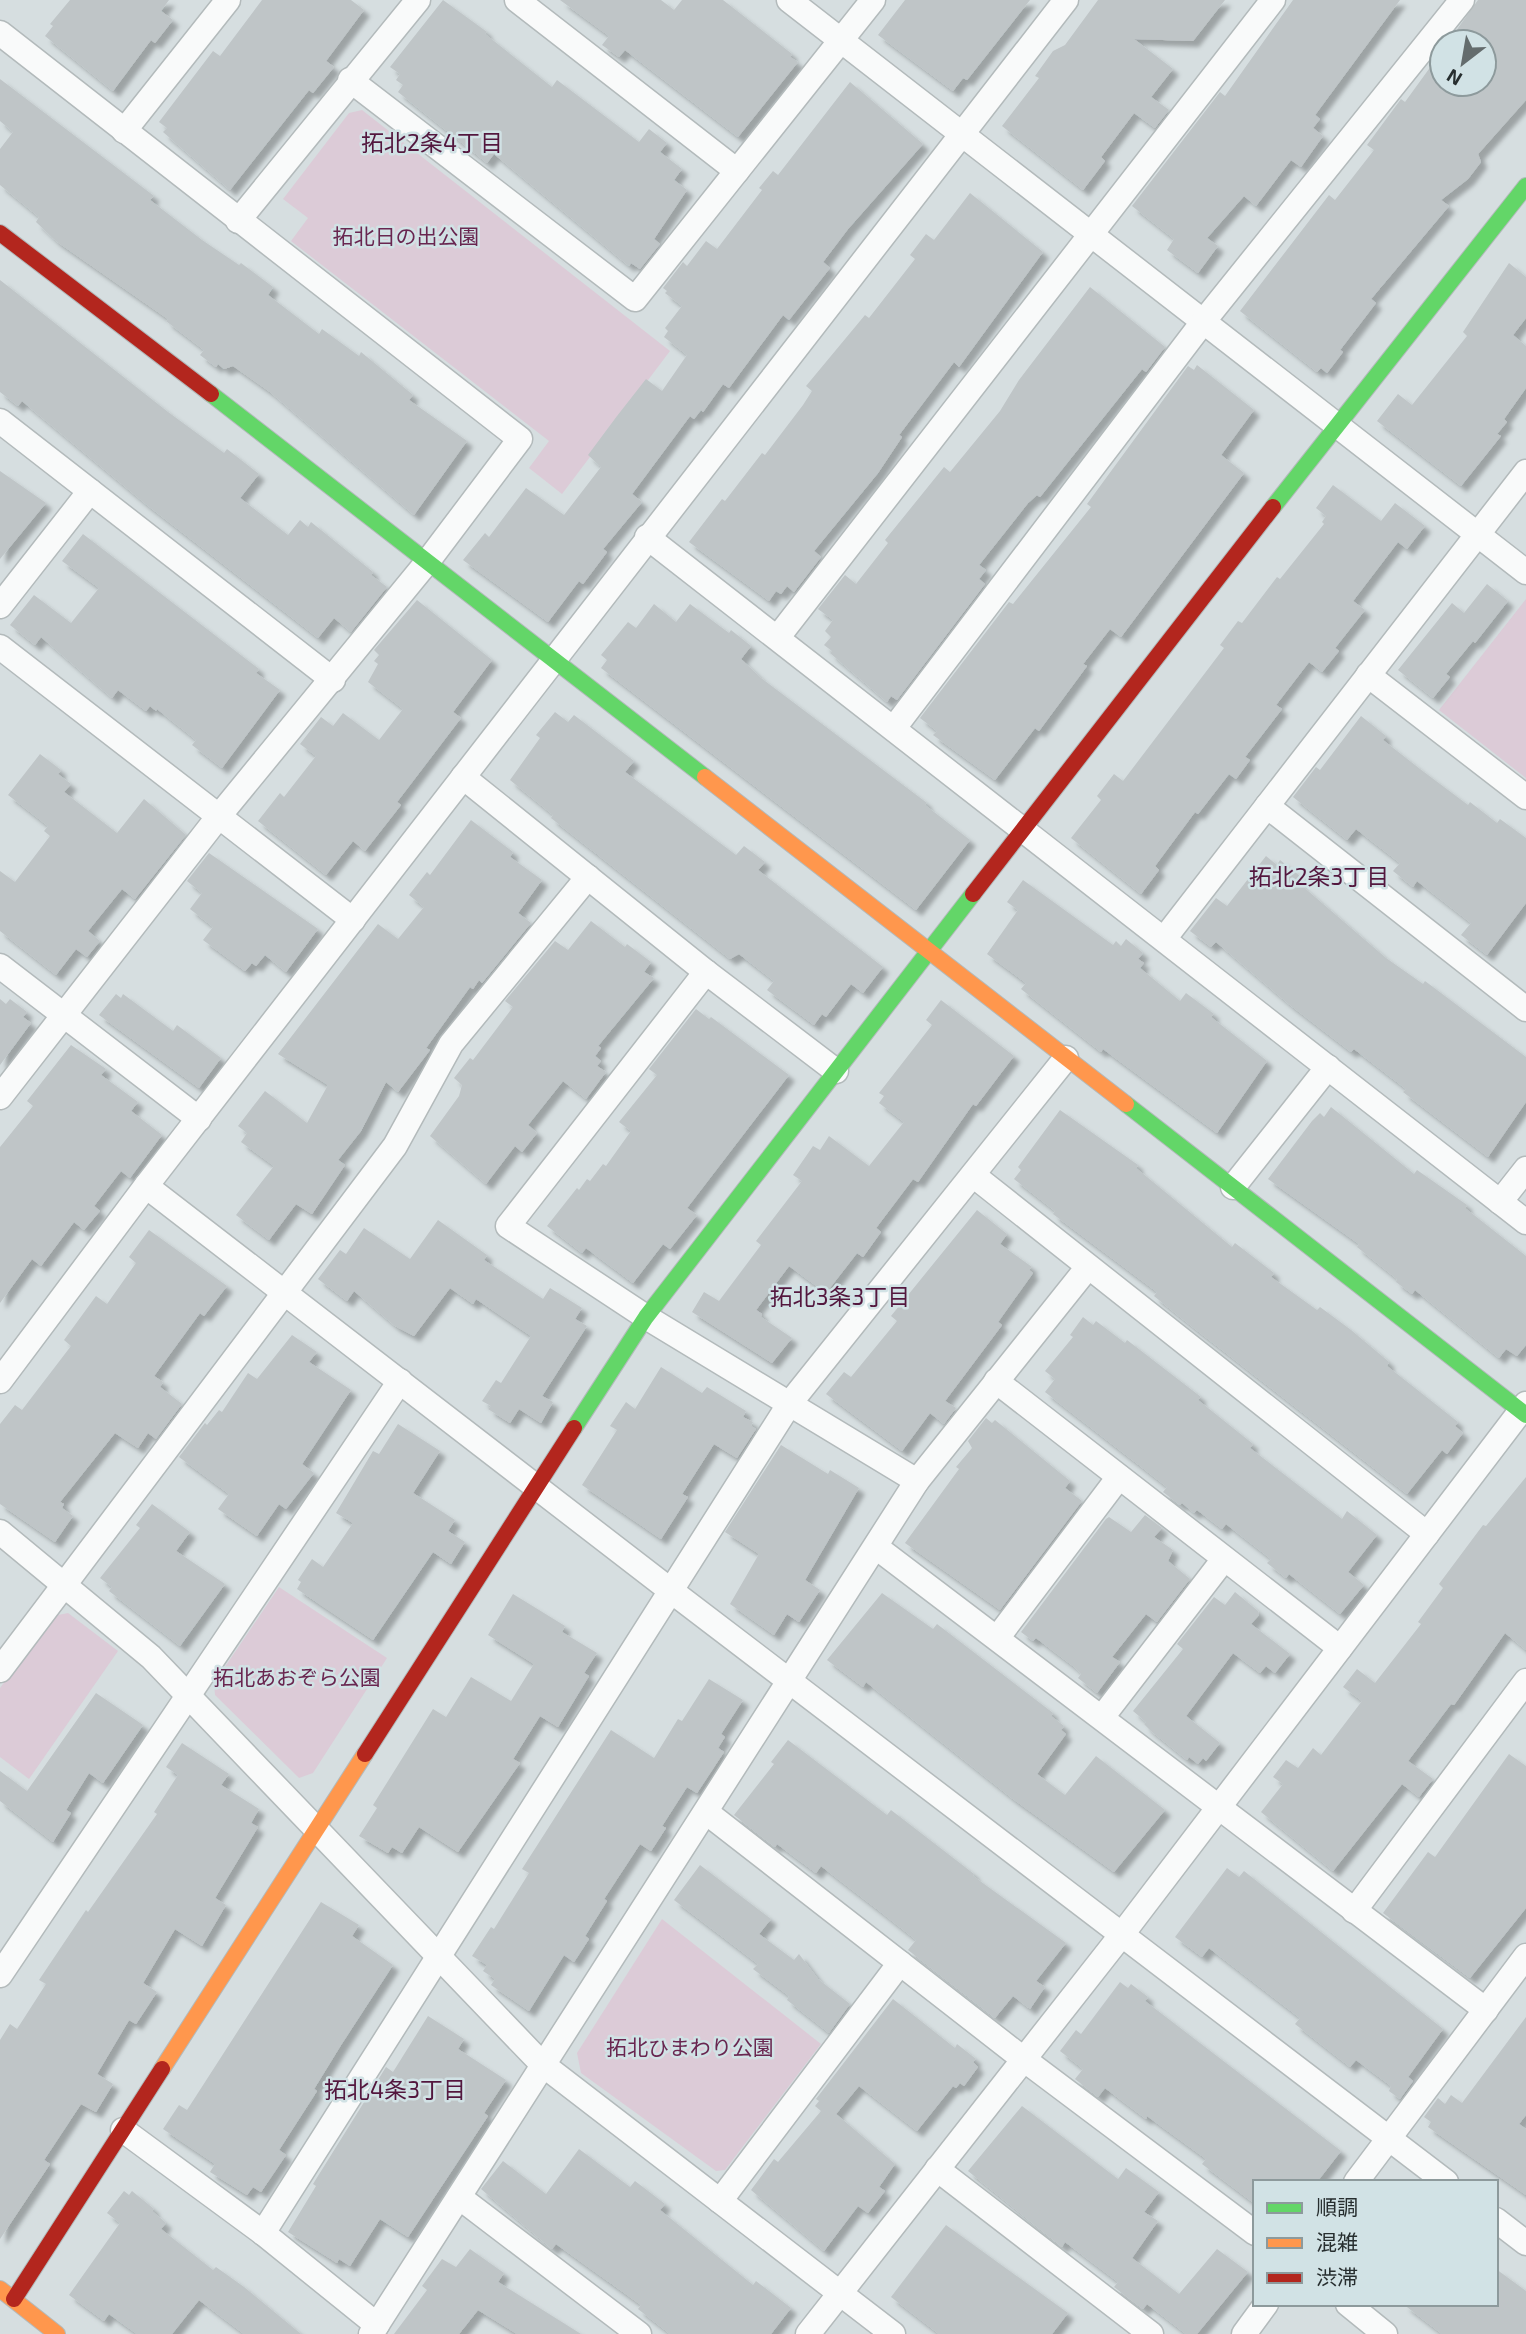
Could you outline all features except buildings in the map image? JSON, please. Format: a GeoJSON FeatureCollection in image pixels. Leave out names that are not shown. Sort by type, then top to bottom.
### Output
{"type":"FeatureCollection","features":[{"type":"Feature","properties":{"kind":"street"},"geometry":{"type":"LineString","coordinates":[[124,131],[228,0]]}},
{"type":"Feature","properties":{"kind":"street"},"geometry":{"type":"LineString","coordinates":[[238,221],[350,80],[418,0]]}},
{"type":"Feature","properties":{"kind":"street"},"geometry":{"type":"LineString","coordinates":[[517,0],[737,171]]}},
{"type":"Feature","properties":{"kind":"street"},"geometry":{"type":"LineString","coordinates":[[789,0],[1526,572]]}},
{"type":"Feature","properties":{"kind":"street"},"geometry":{"type":"LineString","coordinates":[[350,80],[635,299],[873,0]]}},
{"type":"Feature","properties":{"kind":"street"},"geometry":{"type":"LineString","coordinates":[[0,1381],[146,1186],[552,660],[1066,0]]}},
{"type":"Feature","properties":{"kind":"street"},"geometry":{"type":"LineString","coordinates":[[778,638],[1273,0]]}},
{"type":"Feature","properties":{"kind":"street"},"geometry":{"type":"LineString","coordinates":[[894,728],[1203,322],[1462,0]]}},
{"type":"Feature","properties":{"kind":"street"},"geometry":{"type":"LineString","coordinates":[[0,33],[520,439],[428,561],[219,816],[0,1097]]}},
{"type":"Feature","properties":{"kind":"street"},"geometry":{"type":"LineString","coordinates":[[14,2299],[646,1317],[1336,425],[1526,186]]}},
{"type":"Feature","properties":{"kind":"street"},"geometry":{"type":"LineString","coordinates":[[0,233],[1524,1410],[1122,1933],[808,2334]]}},
{"type":"Feature","properties":{"kind":"street"},"geometry":{"type":"LineString","coordinates":[[0,421],[333,680]]}},
{"type":"Feature","properties":{"kind":"street"},"geometry":{"type":"LineString","coordinates":[[1164,939],[1526,472]]}},
{"type":"Feature","properties":{"kind":"street"},"geometry":{"type":"LineString","coordinates":[[0,606],[90,491]]}},
{"type":"Feature","properties":{"kind":"street"},"geometry":{"type":"LineString","coordinates":[[647,537],[1526,1222]]}},
{"type":"Feature","properties":{"kind":"street"},"geometry":{"type":"LineString","coordinates":[[0,647],[353,920]]}},
{"type":"Feature","properties":{"kind":"street"},"geometry":{"type":"LineString","coordinates":[[1368,675],[1526,797]]}},
{"type":"Feature","properties":{"kind":"street"},"geometry":{"type":"LineString","coordinates":[[463,777],[706,972],[836,1071]]}},
{"type":"Feature","properties":{"kind":"street"},"geometry":{"type":"LineString","coordinates":[[1267,806],[1526,1009]]}},
{"type":"Feature","properties":{"kind":"street"},"geometry":{"type":"LineString","coordinates":[[0,1670],[395,1146],[451,1044],[588,877]]}},
{"type":"Feature","properties":{"kind":"street"},"geometry":{"type":"LineString","coordinates":[[0,966],[199,1119]]}},
{"type":"Feature","properties":{"kind":"street"},"geometry":{"type":"LineString","coordinates":[[706,972],[508,1226],[646,1317],[917,1481]]}},
{"type":"Feature","properties":{"kind":"street"},"geometry":{"type":"LineString","coordinates":[[263,2233],[790,1403],[1066,1058]]}},
{"type":"Feature","properties":{"kind":"street"},"geometry":{"type":"LineString","coordinates":[[1233,1187],[1328,1067]]}},
{"type":"Feature","properties":{"kind":"street"},"geometry":{"type":"LineString","coordinates":[[1500,1202],[1526,1169]]}},
{"type":"Feature","properties":{"kind":"street"},"geometry":{"type":"LineString","coordinates":[[973,1175],[1427,1534]]}},
{"type":"Feature","properties":{"kind":"street"},"geometry":{"type":"LineString","coordinates":[[146,1186],[536,1488],[1443,2180]]}},
{"type":"Feature","properties":{"kind":"street"},"geometry":{"type":"LineString","coordinates":[[122,2130],[263,2233],[374,2329],[917,1481],[1088,1267]]}},
{"type":"Feature","properties":{"kind":"street"},"geometry":{"type":"LineString","coordinates":[[0,1975],[400,1381]]}},
{"type":"Feature","properties":{"kind":"street"},"geometry":{"type":"LineString","coordinates":[[996,1381],[1340,1648]]}},
{"type":"Feature","properties":{"kind":"street"},"geometry":{"type":"LineString","coordinates":[[998,1637],[1119,1477]]}},
{"type":"Feature","properties":{"kind":"street"},"geometry":{"type":"LineString","coordinates":[[0,1532],[62,1587],[151,1657],[542,2064],[893,2334]]}},
{"type":"Feature","properties":{"kind":"street"},"geometry":{"type":"LineString","coordinates":[[876,1547],[1103,1716],[1486,2010]]}},
{"type":"Feature","properties":{"kind":"street"},"geometry":{"type":"LineString","coordinates":[[1103,1716],[1224,1559]]}},
{"type":"Feature","properties":{"kind":"street"},"geometry":{"type":"LineString","coordinates":[[1354,1911],[1526,1681]]}},
{"type":"Feature","properties":{"kind":"street"},"geometry":{"type":"LineString","coordinates":[[706,1812],[1022,2058],[1253,2231]]}},
{"type":"Feature","properties":{"kind":"street"},"geometry":{"type":"LineString","coordinates":[[1358,2180],[1526,1956]]}},
{"type":"Feature","properties":{"kind":"street"},"geometry":{"type":"LineString","coordinates":[[720,2201],[900,1963]]}},
{"type":"Feature","properties":{"kind":"street"},"geometry":{"type":"LineString","coordinates":[[937,2169],[1151,2334]]}},
{"type":"Feature","properties":{"kind":"street"},"geometry":{"type":"LineString","coordinates":[[459,2197],[639,2334]]}},
{"type":"Feature","properties":{"kind":"street"},"geometry":{"type":"LineString","coordinates":[[1498,2221],[1523,2235]]}},
{"type":"Feature","properties":{"kind":"street"},"geometry":{"type":"LineString","coordinates":[[0,2289],[57,2334]]}},
{"type":"Feature","properties":{"kind":"street"},"geometry":{"type":"LineString","coordinates":[[1244,2334],[1265,2306]]}},
{"type":"Feature","properties":{"kind":"street"},"geometry":{"type":"LineString","coordinates":[[1350,2306],[1385,2334]]}},
{"type":"Feature","properties":{"kind":"green space","name":"拓北日の出公園"},"geometry":{"type":"Polygon","coordinates":[[[362,110],[670,351],[562,494],[529,468],[549,441],[291,241],[308,218],[283,199],[349,113],[362,110]]]}},
{"type":"Feature","properties":{"kind":"green space"},"geometry":{"type":"Polygon","coordinates":[[[1526,599],[1526,778],[1439,710],[1526,599]]]}},
{"type":"Feature","properties":{"kind":"green space","name":"拓北あおぞら公園"},"geometry":{"type":"Polygon","coordinates":[[[279,1587],[387,1658],[313,1773],[299,1778],[215,1695],[214,1683],[279,1587]]]}},
{"type":"Feature","properties":{"kind":"green space"},"geometry":{"type":"Polygon","coordinates":[[[68,1613],[118,1651],[29,1779],[0,1757],[0,1688],[53,1616],[68,1613]]]}},
{"type":"Feature","properties":{"kind":"green space","name":"拓北ひまわり公園"},"geometry":{"type":"Polygon","coordinates":[[[662,1919],[821,2044],[725,2170],[716,2171],[581,2073],[577,2053],[662,1919]]]}},
{"type":"Feature","properties":{"kind":"traffic: fast"},"geometry":{"type":"LineString","coordinates":[[1273,507],[1526,186]]}},
{"type":"Feature","properties":{"kind":"traffic: fast"},"geometry":{"type":"LineString","coordinates":[[211,394],[705,777]]}},
{"type":"Feature","properties":{"kind":"traffic: fast"},"geometry":{"type":"LineString","coordinates":[[574,1428],[646,1317],[973,894]]}},
{"type":"Feature","properties":{"kind":"traffic: fast"},"geometry":{"type":"LineString","coordinates":[[1126,1104],[1526,1415]]}},
{"type":"Feature","properties":{"kind":"traffic: slow"},"geometry":{"type":"LineString","coordinates":[[705,777],[1126,1104]]}},
{"type":"Feature","properties":{"kind":"traffic: slow"},"geometry":{"type":"LineString","coordinates":[[162,2069],[365,1754]]}},
{"type":"Feature","properties":{"kind":"traffic: slow"},"geometry":{"type":"LineString","coordinates":[[0,2289],[57,2334]]}},
{"type":"Feature","properties":{"kind":"traffic: jam"},"geometry":{"type":"LineString","coordinates":[[0,233],[211,394]]}},
{"type":"Feature","properties":{"kind":"traffic: jam"},"geometry":{"type":"LineString","coordinates":[[973,894],[1273,507]]}},
{"type":"Feature","properties":{"kind":"traffic: jam"},"geometry":{"type":"LineString","coordinates":[[365,1754],[574,1428]]}},
{"type":"Feature","properties":{"kind":"traffic: jam"},"geometry":{"type":"LineString","coordinates":[[14,2299],[162,2069]]}},
{"type":"Feature","properties":{"kind":"district","name":"拓北2条4丁目"},"geometry":{"type":"Point","coordinates":[432,143]}},
{"type":"Feature","properties":{"kind":"district","name":"拓北2条3丁目"},"geometry":{"type":"Point","coordinates":[1319,877]}},
{"type":"Feature","properties":{"kind":"district","name":"拓北3条3丁目"},"geometry":{"type":"Point","coordinates":[840,1297]}},
{"type":"Feature","properties":{"kind":"district","name":"拓北4条3丁目"},"geometry":{"type":"Point","coordinates":[395,2090]}}]}
